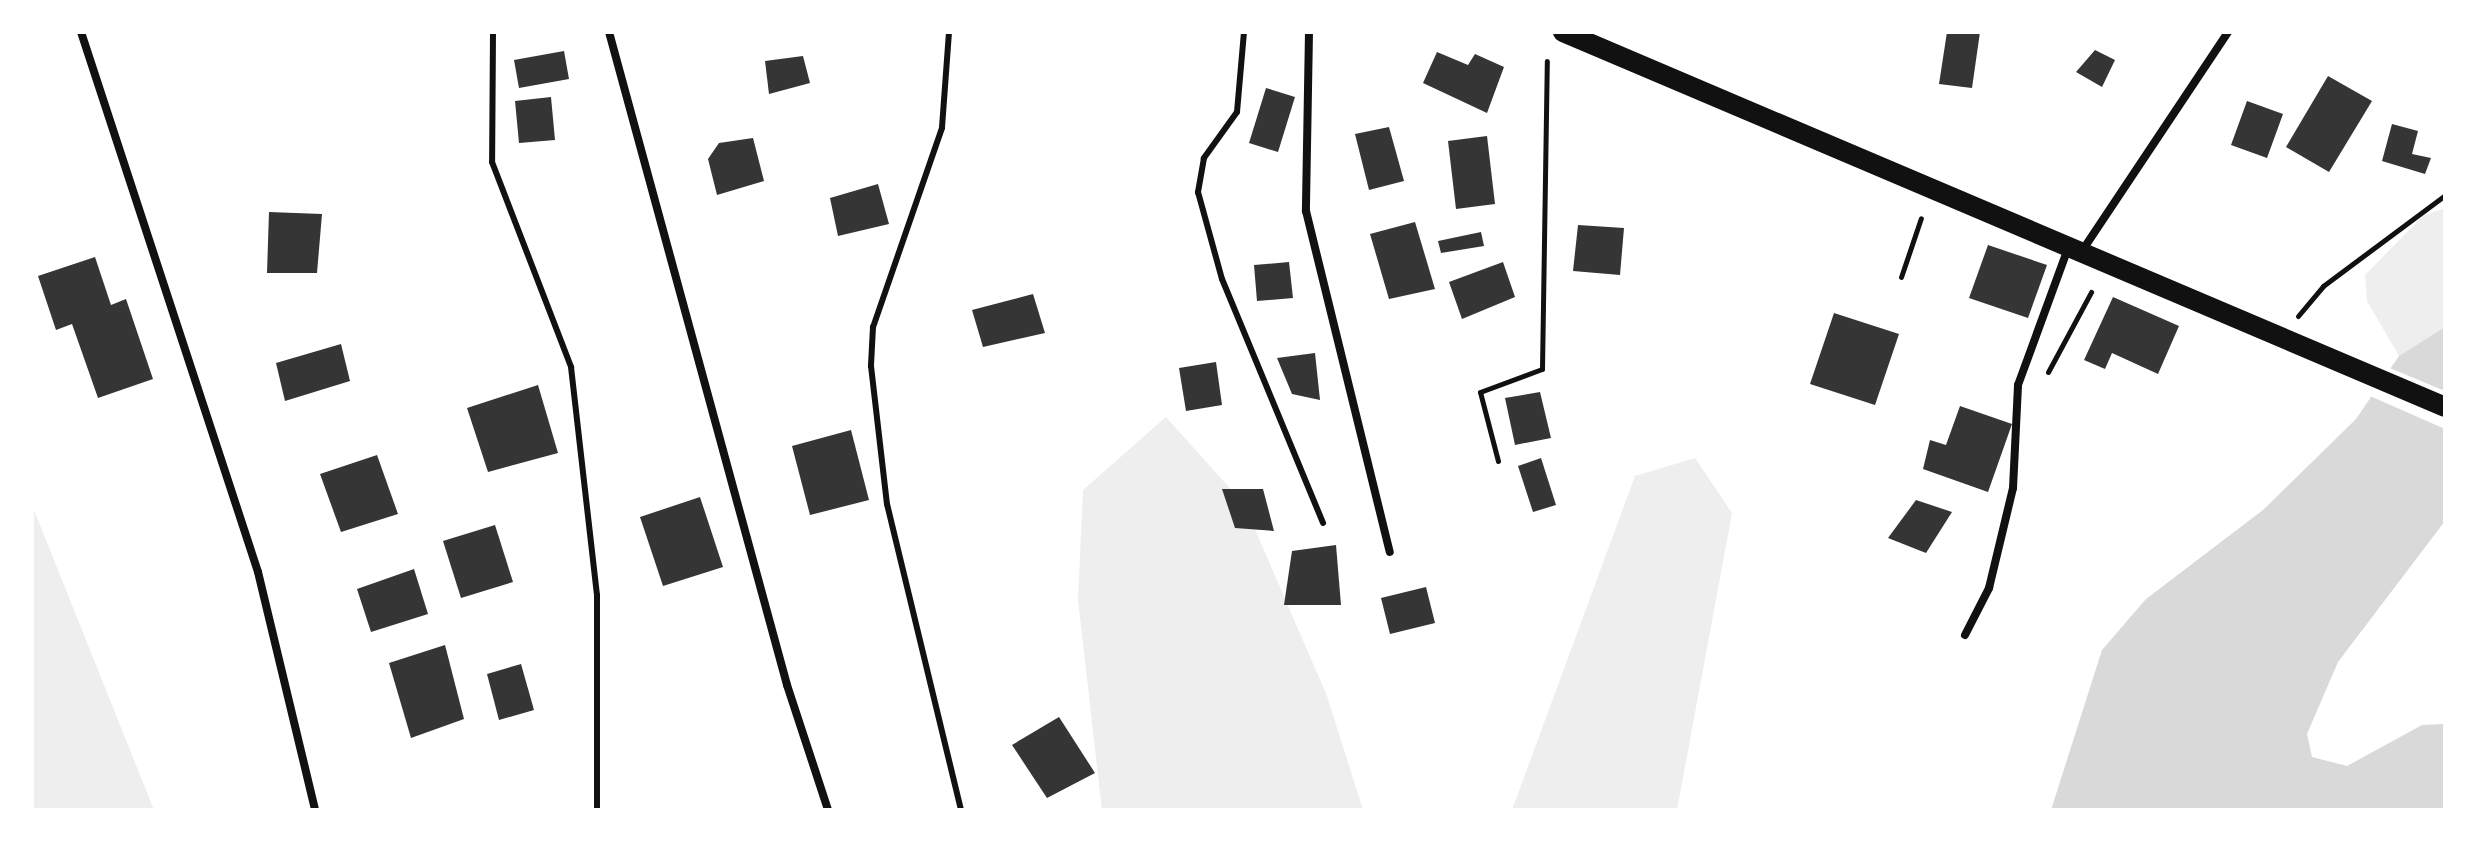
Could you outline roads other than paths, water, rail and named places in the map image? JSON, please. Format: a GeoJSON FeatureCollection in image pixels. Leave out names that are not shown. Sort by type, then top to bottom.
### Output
{"type":"FeatureCollection","features":[{"type":"Feature","properties":{"kind":"main road"},"geometry":{"type":"LineString","coordinates":[[1563,32],[2445,407]]}},
{"type":"Feature","properties":{"kind":"street"},"geometry":{"type":"LineString","coordinates":[[81,32],[258,572],[315,810]]}},
{"type":"Feature","properties":{"kind":"street"},"geometry":{"type":"LineString","coordinates":[[609,32],[787,685],[828,810]]}},
{"type":"Feature","properties":{"kind":"street"},"geometry":{"type":"LineString","coordinates":[[1309,32],[1306,211],[1390,552]]}},
{"type":"Feature","properties":{"kind":"street"},"geometry":{"type":"LineString","coordinates":[[1965,635],[1998,560],[2015,474],[2018,385],[2075,249],[2228,32]]}},
{"type":"Feature","properties":{"kind":"lane"},"geometry":{"type":"LineString","coordinates":[[493,32],[492,162],[571,367],[597,595],[597,810]]}},
{"type":"Feature","properties":{"kind":"lane"},"geometry":{"type":"LineString","coordinates":[[949,32],[942,128],[873,327],[871,366],[887,504],[961,810]]}},
{"type":"Feature","properties":{"kind":"lane"},"geometry":{"type":"LineString","coordinates":[[1244,32],[1237,112],[1204,158],[1198,192],[1222,279],[1323,523]]}}]}
